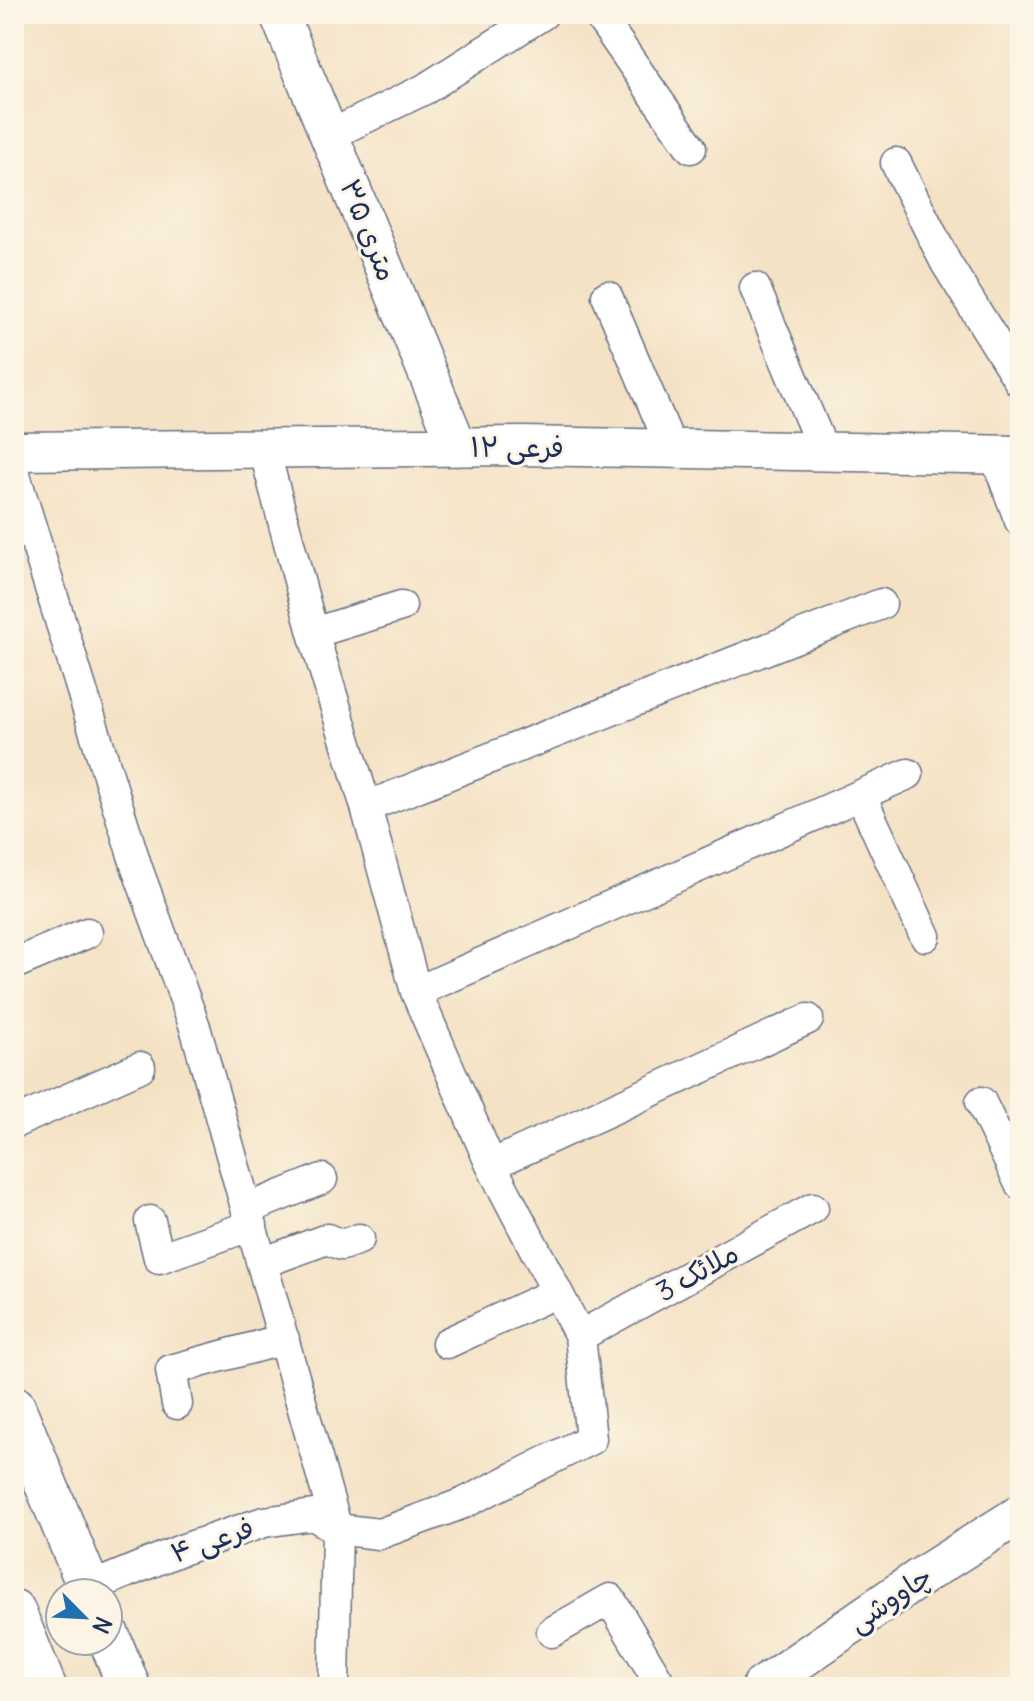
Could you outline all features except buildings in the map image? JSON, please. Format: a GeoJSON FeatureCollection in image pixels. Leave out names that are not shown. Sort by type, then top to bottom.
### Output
{"type":"FeatureCollection","features":[{"type":"Feature","properties":{"kind":"main road"},"geometry":{"type":"LineString","coordinates":[[14,1407],[84,1577]]}},
{"type":"Feature","properties":{"kind":"main road"},"geometry":{"type":"LineString","coordinates":[[17,1628],[45,1687]]}},
{"type":"Feature","properties":{"kind":"main road"},"geometry":{"type":"LineString","coordinates":[[117,1657],[129,1687]]}},
{"type":"Feature","properties":{"kind":"street","name":"۳۵ متری"},"geometry":{"type":"LineString","coordinates":[[279,14],[458,447]]}},
{"type":"Feature","properties":{"kind":"street"},"geometry":{"type":"LineString","coordinates":[[330,135],[425,89],[543,14]]}},
{"type":"Feature","properties":{"kind":"street"},"geometry":{"type":"LineString","coordinates":[[598,14],[691,148]]}},
{"type":"Feature","properties":{"kind":"street"},"geometry":{"type":"LineString","coordinates":[[896,163],[946,263],[1020,382]]}},
{"type":"Feature","properties":{"kind":"street"},"geometry":{"type":"LineString","coordinates":[[755,288],[824,452]]}},
{"type":"Feature","properties":{"kind":"street"},"geometry":{"type":"LineString","coordinates":[[607,296],[672,449]]}},
{"type":"Feature","properties":{"kind":"street","name":"فرعی ۱۲"},"geometry":{"type":"LineString","coordinates":[[14,451],[458,447],[1007,455]]}},
{"type":"Feature","properties":{"kind":"street"},"geometry":{"type":"LineString","coordinates":[[264,449],[313,633],[366,807],[416,992],[491,1165],[580,1336]]}},
{"type":"Feature","properties":{"kind":"street"},"geometry":{"type":"LineString","coordinates":[[1007,455],[1020,521]]}},
{"type":"Feature","properties":{"kind":"street"},"geometry":{"type":"LineString","coordinates":[[14,472],[137,868],[195,1027],[337,1529],[334,1687]]}},
{"type":"Feature","properties":{"kind":"street"},"geometry":{"type":"LineString","coordinates":[[366,807],[881,604]]}},
{"type":"Feature","properties":{"kind":"street"},"geometry":{"type":"LineString","coordinates":[[313,633],[401,606]]}},
{"type":"Feature","properties":{"kind":"street"},"geometry":{"type":"LineString","coordinates":[[416,992],[908,774]]}},
{"type":"Feature","properties":{"kind":"street"},"geometry":{"type":"LineString","coordinates":[[861,796],[925,936]]}},
{"type":"Feature","properties":{"kind":"street"},"geometry":{"type":"LineString","coordinates":[[14,964],[87,933]]}},
{"type":"Feature","properties":{"kind":"street"},"geometry":{"type":"LineString","coordinates":[[491,1165],[808,1019]]}},
{"type":"Feature","properties":{"kind":"street"},"geometry":{"type":"LineString","coordinates":[[14,1123],[140,1067]]}},
{"type":"Feature","properties":{"kind":"street"},"geometry":{"type":"LineString","coordinates":[[981,1102],[1020,1184]]}},
{"type":"Feature","properties":{"kind":"street"},"geometry":{"type":"LineString","coordinates":[[150,1221],[159,1258],[322,1179]]}},
{"type":"Feature","properties":{"kind":"street","name":"ملائک 3"},"geometry":{"type":"LineString","coordinates":[[580,1336],[813,1208]]}},
{"type":"Feature","properties":{"kind":"street"},"geometry":{"type":"LineString","coordinates":[[262,1263],[327,1239],[342,1245],[359,1239]]}},
{"type":"Feature","properties":{"kind":"street"},"geometry":{"type":"LineString","coordinates":[[447,1343],[557,1292]]}},
{"type":"Feature","properties":{"kind":"street","name":"فرعی ۴"},"geometry":{"type":"LineString","coordinates":[[121,1577],[181,1550],[264,1522],[313,1515],[337,1529],[379,1534],[464,1503],[591,1439],[580,1336]]}},
{"type":"Feature","properties":{"kind":"street"},"geometry":{"type":"LineString","coordinates":[[177,1404],[171,1370],[284,1339]]}},
{"type":"Feature","properties":{"kind":"street","name":"چاووشی"},"geometry":{"type":"LineString","coordinates":[[773,1684],[922,1576],[1020,1514]]}},
{"type":"Feature","properties":{"kind":"street"},"geometry":{"type":"LineString","coordinates":[[552,1632],[610,1599],[662,1687]]}}]}
